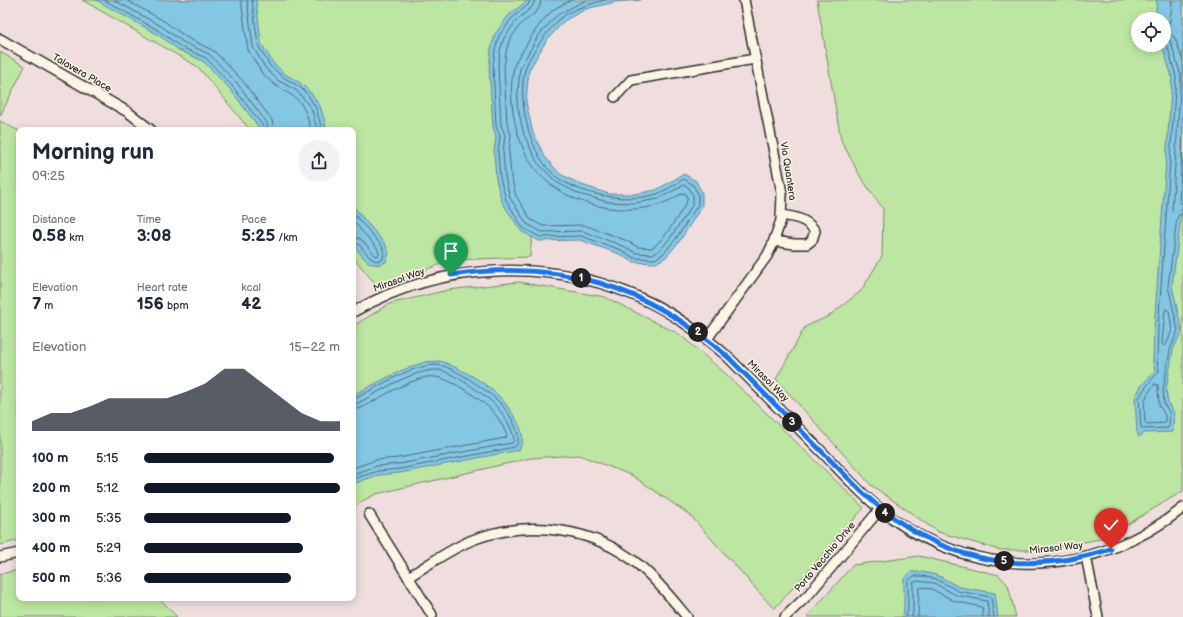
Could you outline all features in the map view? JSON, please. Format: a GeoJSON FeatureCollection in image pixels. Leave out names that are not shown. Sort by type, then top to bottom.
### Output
{"type":"FeatureCollection","features":[{"type":"Feature","properties":{"kind":"street","name":"Via Quantera"},"geometry":{"type":"LineString","coordinates":[[707,339],[767,256],[778,234],[782,215],[782,193],[744,0]]}},
{"type":"Feature","properties":{"kind":"street","name":"Talavera Place"},"geometry":{"type":"LineString","coordinates":[[0,39],[128,112],[148,127]]}},
{"type":"Feature","properties":{"kind":"street"},"geometry":{"type":"LineString","coordinates":[[615,97],[631,80],[756,58]]}},
{"type":"Feature","properties":{"kind":"street"},"geometry":{"type":"LineString","coordinates":[[774,241],[794,244],[808,244],[812,240],[815,231],[811,224],[798,217],[782,215]]}},
{"type":"Feature","properties":{"kind":"street","name":"Mirasol Way"},"geometry":{"type":"LineString","coordinates":[[356,310],[388,294],[430,280],[473,272],[501,270],[528,270],[556,273],[583,278],[626,292],[670,314],[707,339],[728,357],[862,492],[880,508],[907,528],[926,538],[964,553],[984,558],[1012,562],[1046,563],[1086,556],[1111,549],[1134,540],[1164,522],[1183,508]]}},
{"type":"Feature","properties":{"kind":"street","name":"Porto Vecchio Drive"},"geometry":{"type":"LineString","coordinates":[[785,617],[809,594],[880,508]]}},
{"type":"Feature","properties":{"kind":"street"},"geometry":{"type":"LineString","coordinates":[[369,514],[432,615]]}},
{"type":"Feature","properties":{"kind":"street"},"geometry":{"type":"LineString","coordinates":[[408,577],[453,549],[474,540],[492,534],[514,530],[551,529],[587,537],[620,552],[639,565],[656,581],[687,617]]}},
{"type":"Feature","properties":{"kind":"street"},"geometry":{"type":"LineString","coordinates":[[0,556],[16,553]]}},
{"type":"Feature","properties":{"kind":"street"},"geometry":{"type":"LineString","coordinates":[[1086,556],[1098,617]]}},
{"type":"Feature","properties":{"kind":"green space"},"geometry":{"type":"Polygon","coordinates":[[[82,0],[544,0],[513,120],[534,210],[530,257],[452,260],[378,287],[356,261],[356,127],[248,127],[198,67],[82,0]]]}},
{"type":"Feature","properties":{"kind":"green space"},"geometry":{"type":"Polygon","coordinates":[[[817,0],[1183,0],[1183,491],[1105,538],[1043,550],[999,550],[938,532],[871,485],[776,379],[805,327],[829,316],[861,291],[882,256],[883,209],[860,176],[841,140],[817,0]]]}},
{"type":"Feature","properties":{"kind":"green space"},"geometry":{"type":"Polygon","coordinates":[[[0,52],[25,66],[0,116],[0,52]]]}},
{"type":"Feature","properties":{"kind":"green space"},"geometry":{"type":"Polygon","coordinates":[[[0,121],[16,129],[16,541],[0,545],[0,121]]]}},
{"type":"Feature","properties":{"kind":"green space"},"geometry":{"type":"Polygon","coordinates":[[[519,282],[605,297],[679,334],[727,375],[864,508],[774,609],[690,515],[633,476],[579,455],[531,458],[376,494],[356,504],[356,324],[389,304],[448,290],[519,282]]]}},
{"type":"Feature","properties":{"kind":"green space"},"geometry":{"type":"Polygon","coordinates":[[[919,556],[999,575],[1008,585],[1016,617],[807,617],[853,565],[919,556]]]}},
{"type":"Feature","properties":{"kind":"green space"},"geometry":{"type":"Polygon","coordinates":[[[16,571],[16,601],[162,601],[177,617],[0,617],[0,574],[16,571]]]}},
{"type":"Feature","properties":{"kind":"water"},"geometry":{"type":"Polygon","coordinates":[[[96,0],[256,0],[261,43],[273,63],[285,74],[302,84],[311,93],[320,106],[326,127],[259,127],[230,89],[203,61],[179,50],[157,34],[96,0]]]}},
{"type":"Feature","properties":{"kind":"water"},"geometry":{"type":"Polygon","coordinates":[[[528,0],[641,0],[615,2],[586,9],[564,21],[546,41],[529,70],[526,102],[533,133],[545,157],[560,174],[582,185],[609,194],[635,194],[656,190],[684,174],[696,181],[702,193],[702,206],[679,242],[666,257],[656,263],[633,262],[619,254],[580,240],[539,241],[521,231],[502,202],[496,179],[494,152],[496,136],[493,127],[489,67],[491,49],[495,34],[509,15],[528,0]]]}},
{"type":"Feature","properties":{"kind":"water"},"geometry":{"type":"Polygon","coordinates":[[[1157,0],[1183,0],[1182,209],[1172,286],[1182,331],[1173,350],[1166,390],[1168,403],[1174,413],[1173,432],[1144,433],[1139,437],[1137,432],[1135,398],[1141,386],[1155,371],[1153,362],[1154,329],[1172,77],[1164,52],[1171,52],[1171,12],[1156,12],[1157,0]]]}},
{"type":"Feature","properties":{"kind":"water"},"geometry":{"type":"Polygon","coordinates":[[[356,210],[385,244],[389,253],[386,262],[380,264],[370,263],[356,248],[356,210]]]}},
{"type":"Feature","properties":{"kind":"water"},"geometry":{"type":"Polygon","coordinates":[[[440,361],[457,368],[484,384],[499,396],[517,420],[521,429],[522,441],[519,450],[400,473],[378,475],[356,483],[356,393],[400,371],[425,362],[440,361]]]}},
{"type":"Feature","properties":{"kind":"water"},"geometry":{"type":"Polygon","coordinates":[[[911,572],[922,572],[937,575],[959,587],[995,593],[998,617],[902,617],[904,610],[904,579],[911,572]]]}},
{"type":"Feature","properties":{"kind":"route"},"geometry":{"type":"LineString","coordinates":[[451,275],[501,270],[528,270],[556,273],[605,284],[651,303],[689,325],[728,357],[862,492],[890,517],[907,528],[944,547],[984,558],[1005,562],[1026,563],[1046,563],[1071,560],[1111,549]]}}]}
